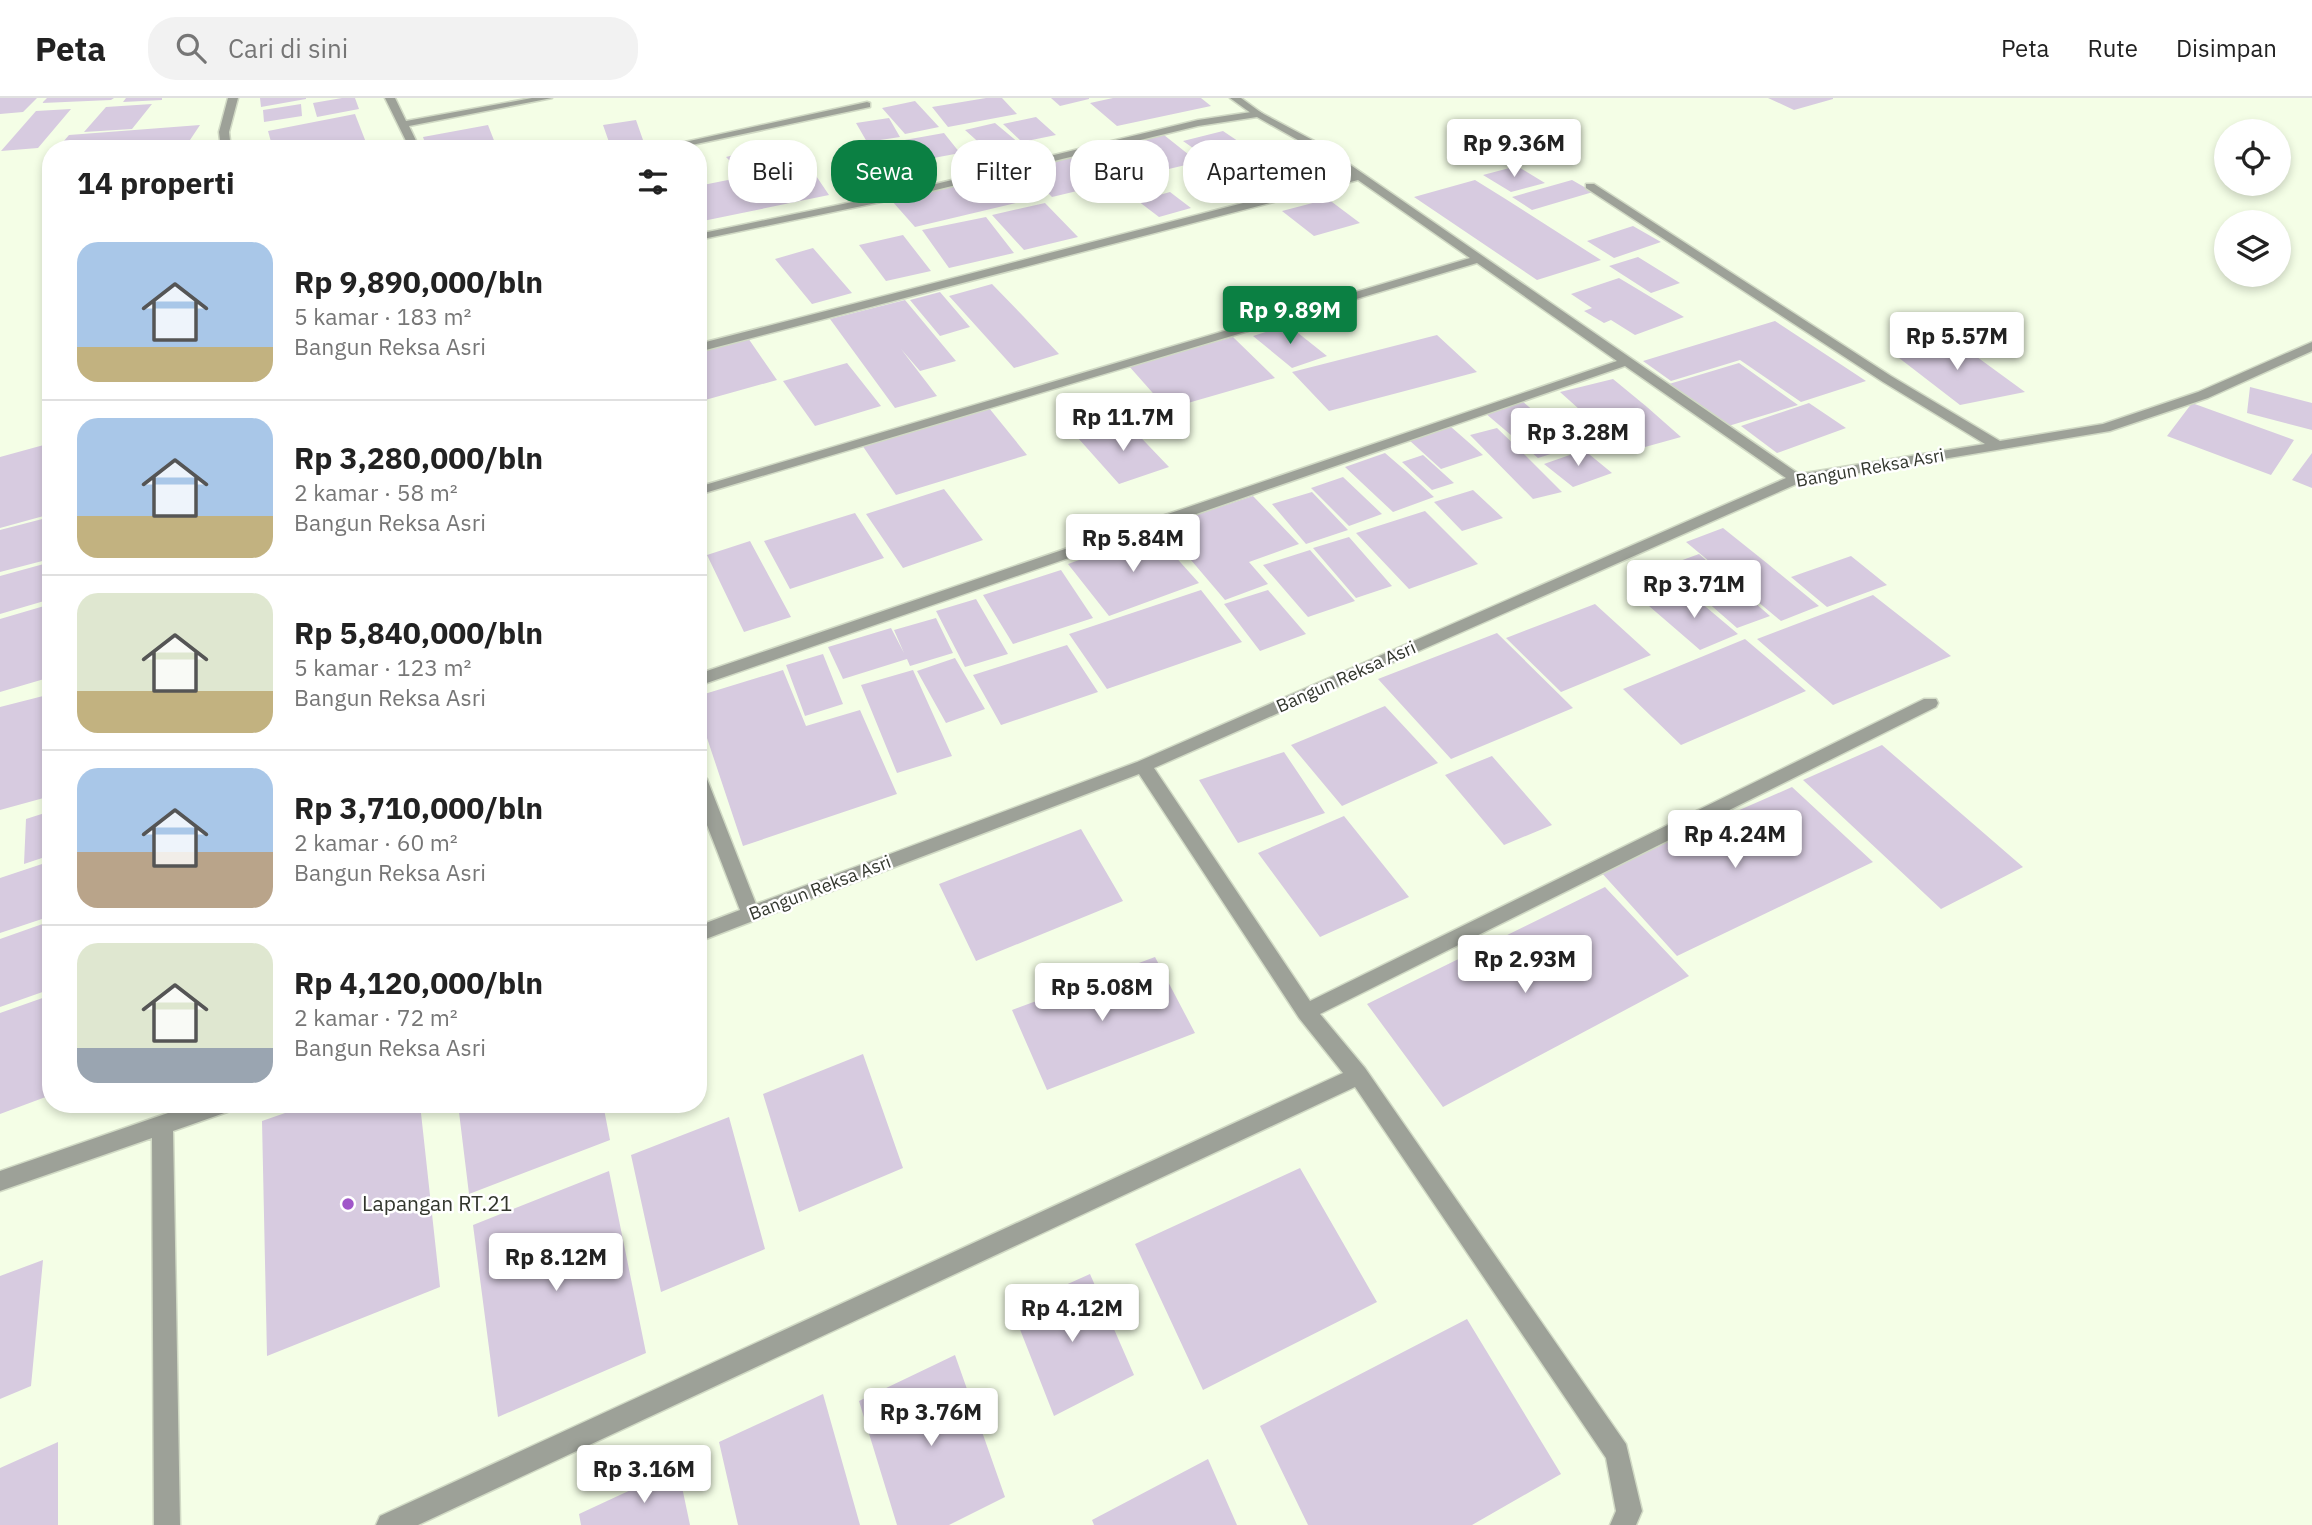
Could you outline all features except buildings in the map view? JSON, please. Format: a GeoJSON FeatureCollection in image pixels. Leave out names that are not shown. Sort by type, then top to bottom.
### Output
{"type":"FeatureCollection","features":[{"type":"Feature","properties":{"kind":"street"},"geometry":{"type":"LineString","coordinates":[[225,140],[224,132],[233,98]]}},
{"type":"Feature","properties":{"kind":"street"},"geometry":{"type":"LineString","coordinates":[[390,98],[411,140]]}},
{"type":"Feature","properties":{"kind":"street"},"geometry":{"type":"LineString","coordinates":[[405,124],[547,98]]}},
{"type":"Feature","properties":{"kind":"street"},"geometry":{"type":"LineString","coordinates":[[1235,98],[1360,176],[1796,479]]}},
{"type":"Feature","properties":{"kind":"street"},"geometry":{"type":"LineString","coordinates":[[701,140],[867,105]]}},
{"type":"Feature","properties":{"kind":"street"},"geometry":{"type":"LineString","coordinates":[[707,235],[915,192],[1198,123],[1258,114]]}},
{"type":"Feature","properties":{"kind":"street"},"geometry":{"type":"LineString","coordinates":[[707,346],[1360,176]]}},
{"type":"Feature","properties":{"kind":"street"},"geometry":{"type":"LineString","coordinates":[[1590,186],[1886,379],[1998,446]]}},
{"type":"Feature","properties":{"kind":"street"},"geometry":{"type":"LineString","coordinates":[[707,488],[1478,259]]}},
{"type":"Feature","properties":{"kind":"street","name":"Bangun Reksa Asri"},"geometry":{"type":"LineString","coordinates":[[707,931],[1143,766],[1796,479],[2105,428],[2203,395],[2312,346]]}},
{"type":"Feature","properties":{"kind":"street"},"geometry":{"type":"LineString","coordinates":[[707,677],[1626,362]]}},
{"type":"Feature","properties":{"kind":"street"},"geometry":{"type":"LineString","coordinates":[[1306,1012],[1930,703]]}},
{"type":"Feature","properties":{"kind":"street"},"geometry":{"type":"LineString","coordinates":[[1143,766],[1306,1012],[1358,1075],[1617,1453],[1629,1511],[1623,1525]]}},
{"type":"Feature","properties":{"kind":"street"},"geometry":{"type":"LineString","coordinates":[[707,802],[751,914]]}},
{"type":"Feature","properties":{"kind":"street"},"geometry":{"type":"LineString","coordinates":[[389,1525],[1331,1090],[1358,1075]]}},
{"type":"Feature","properties":{"kind":"street"},"geometry":{"type":"LineString","coordinates":[[0,1181],[196,1113]]}},
{"type":"Feature","properties":{"kind":"street"},"geometry":{"type":"LineString","coordinates":[[162,1124],[167,1525]]}},
{"type":"Feature","properties":{"kind":"place","name":"Lapangan RT.21"},"geometry":{"type":"Point","coordinates":[348,1204]}}]}
